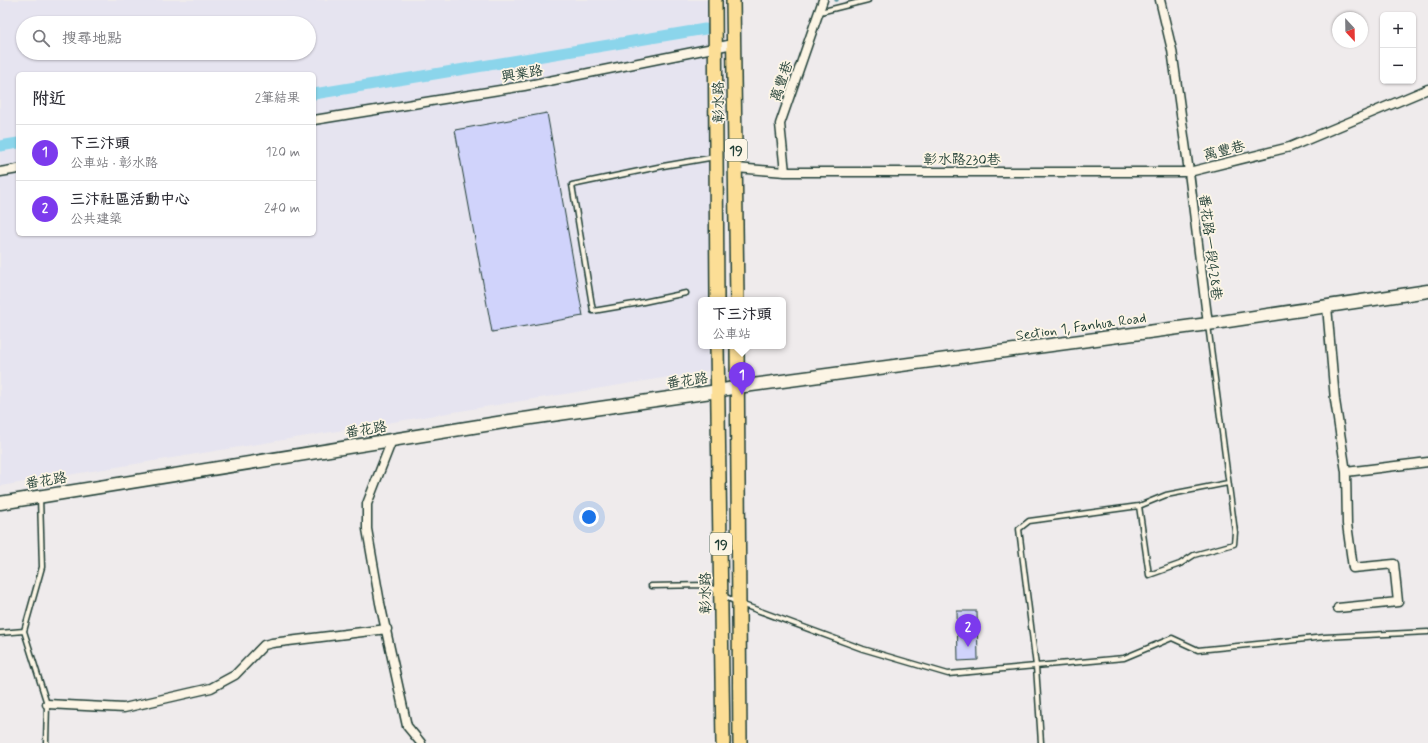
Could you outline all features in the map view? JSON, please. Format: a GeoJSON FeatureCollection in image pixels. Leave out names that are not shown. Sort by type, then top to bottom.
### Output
{"type":"FeatureCollection","features":[{"type":"Feature","properties":{"kind":"main road","name":"彰水路"},"geometry":{"type":"LineString","coordinates":[[715,0],[717,297]]}},
{"type":"Feature","properties":{"kind":"main road","name":"彰水路"},"geometry":{"type":"LineString","coordinates":[[733,0],[737,297]]}},
{"type":"Feature","properties":{"kind":"main road","name":"Section 1, Fanhua Road"},"geometry":{"type":"LineString","coordinates":[[737,387],[1208,324],[1428,291]]}},
{"type":"Feature","properties":{"kind":"main road","name":"彰水路"},"geometry":{"type":"LineString","coordinates":[[718,349],[723,743]]}},
{"type":"Feature","properties":{"kind":"main road","name":"19"},"geometry":{"type":"LineString","coordinates":[[737,349],[740,743]]}},
{"type":"Feature","properties":{"kind":"main road","name":"番花路"},"geometry":{"type":"LineString","coordinates":[[0,503],[510,421],[737,387]]}},
{"type":"Feature","properties":{"kind":"street","name":"萬豐巷"},"geometry":{"type":"LineString","coordinates":[[785,172],[780,124],[817,13],[823,0]]}},
{"type":"Feature","properties":{"kind":"street","name":"萬豐巷"},"geometry":{"type":"LineString","coordinates":[[1160,0],[1172,50],[1189,172],[1290,147],[1428,89]]}},
{"type":"Feature","properties":{"kind":"street","name":"興業路"},"geometry":{"type":"LineString","coordinates":[[316,120],[524,86],[733,44]]}},
{"type":"Feature","properties":{"kind":"street","name":"彰水路230巷"},"geometry":{"type":"LineString","coordinates":[[736,168],[785,172],[1189,172]]}},
{"type":"Feature","properties":{"kind":"street"},"geometry":{"type":"LineString","coordinates":[[0,172],[16,169]]}},
{"type":"Feature","properties":{"kind":"street","name":"番花路一段428巷"},"geometry":{"type":"LineString","coordinates":[[1189,172],[1208,324]]}},
{"type":"Feature","properties":{"kind":"street"},"geometry":{"type":"LineString","coordinates":[[1327,306],[1335,400],[1346,472],[1347,524],[1353,568],[1394,564],[1398,602],[1338,608]]}},
{"type":"Feature","properties":{"kind":"street"},"geometry":{"type":"LineString","coordinates":[[392,440],[367,504],[367,529],[380,603],[387,629],[407,726],[421,743]]}},
{"type":"Feature","properties":{"kind":"street"},"geometry":{"type":"LineString","coordinates":[[1346,472],[1428,462]]}},
{"type":"Feature","properties":{"kind":"street"},"geometry":{"type":"LineString","coordinates":[[47,704],[124,708],[211,688],[235,675],[264,645],[272,642],[387,629]]}},
{"type":"Feature","properties":{"kind":"lane"},"geometry":{"type":"LineString","coordinates":[[817,13],[868,0]]}},
{"type":"Feature","properties":{"kind":"lane"},"geometry":{"type":"LineString","coordinates":[[686,293],[593,311],[572,185],[715,156]]}},
{"type":"Feature","properties":{"kind":"lane"},"geometry":{"type":"LineString","coordinates":[[1139,506],[1149,576],[1180,564],[1194,554],[1234,544],[1236,532],[1228,483],[1208,324]]}},
{"type":"Feature","properties":{"kind":"lane"},"geometry":{"type":"LineString","coordinates":[[1041,743],[1036,666],[1019,529],[1029,520],[1139,506],[1166,495],[1228,483]]}},
{"type":"Feature","properties":{"kind":"lane"},"geometry":{"type":"LineString","coordinates":[[40,496],[42,567],[24,631],[47,704],[46,743]]}},
{"type":"Feature","properties":{"kind":"lane"},"geometry":{"type":"LineString","coordinates":[[651,586],[707,584],[722,595],[738,603],[863,649],[948,674],[1124,658],[1172,638],[1198,650],[1324,637],[1428,632]]}},
{"type":"Feature","properties":{"kind":"lane"},"geometry":{"type":"LineString","coordinates":[[0,633],[24,631]]}},
{"type":"Feature","properties":{"kind":"shaded area"},"geometry":{"type":"Polygon","coordinates":[[[0,0],[711,0],[712,297],[698,297],[698,349],[712,349],[712,370],[0,486],[0,0]]]}},
{"type":"Feature","properties":{"kind":"building"},"geometry":{"type":"Polygon","coordinates":[[[547,113],[583,316],[492,332],[455,130],[547,113]]]}},
{"type":"Feature","properties":{"kind":"building"},"geometry":{"type":"Polygon","coordinates":[[[957,611],[977,611],[978,660],[958,661],[957,611]]]}},
{"type":"Feature","properties":{"kind":"waterway"},"geometry":{"type":"LineString","coordinates":[[316,94],[705,29]]}},
{"type":"Feature","properties":{"kind":"waterway"},"geometry":{"type":"LineString","coordinates":[[0,146],[16,143]]}},
{"type":"Feature","properties":{"kind":"place","name":"下三汴頭"},"geometry":{"type":"Point","coordinates":[742,395]}},
{"type":"Feature","properties":{"kind":"place","name":"三汴社區活動中心"},"geometry":{"type":"Point","coordinates":[968,647]}}]}
